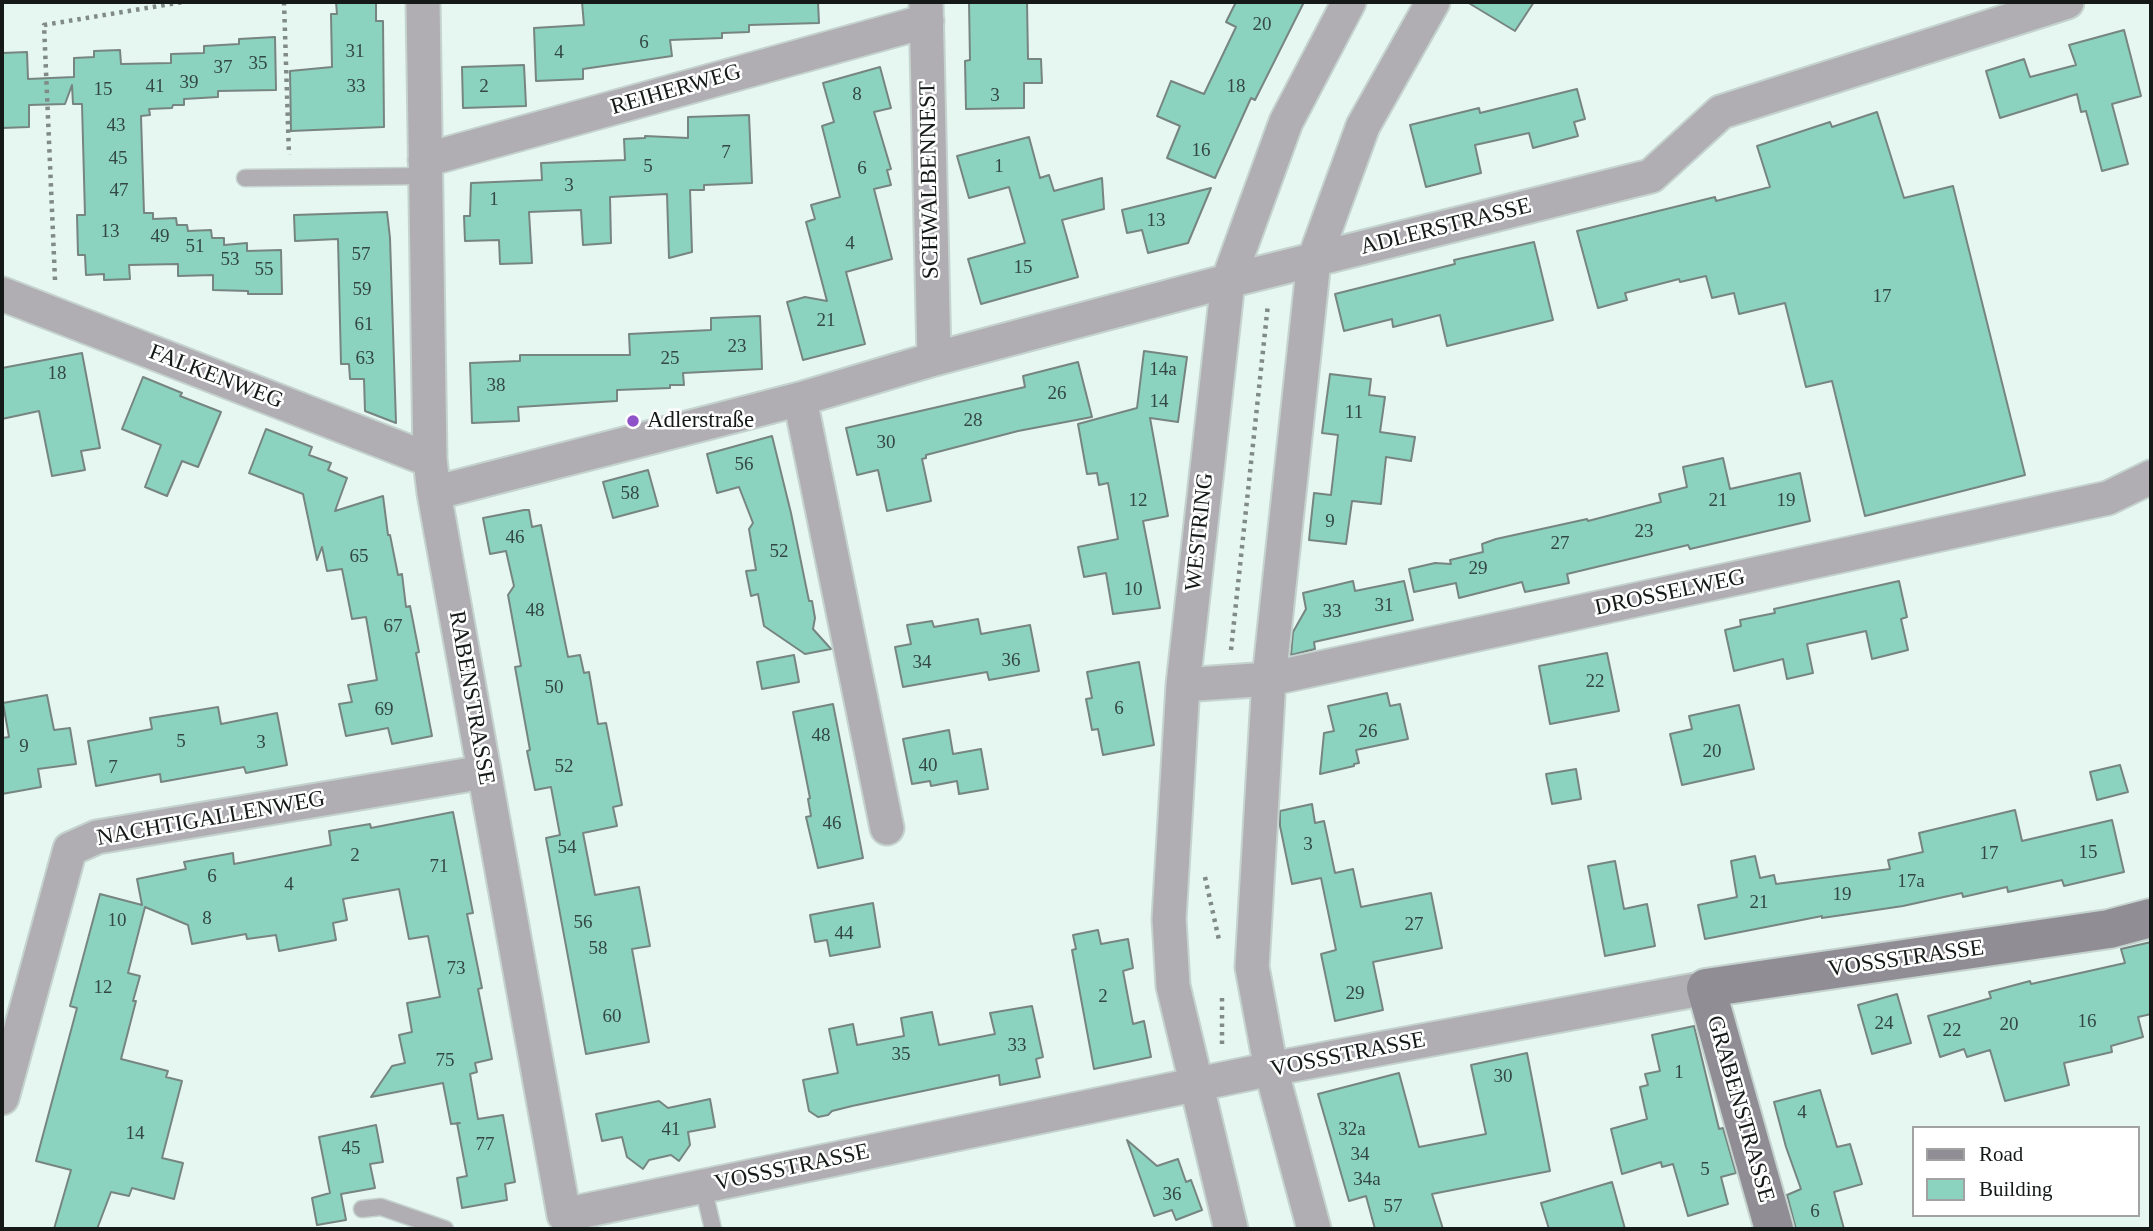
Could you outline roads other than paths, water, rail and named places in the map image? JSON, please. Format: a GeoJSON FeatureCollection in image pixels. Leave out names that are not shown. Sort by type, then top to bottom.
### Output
{"type":"FeatureCollection","features":[{"type":"Feature","properties":{"kind":"street","name":"RABENSTRASSE"},"geometry":{"type":"LineString","coordinates":[[423,2],[430,460],[561,1222]]}},
{"type":"Feature","properties":{"kind":"street","name":"WESTRING"},"geometry":{"type":"LineString","coordinates":[[1231,1229],[1173,986],[1169,919],[1183,685],[1228,281],[1286,122],[1349,2]]}},
{"type":"Feature","properties":{"kind":"street"},"geometry":{"type":"LineString","coordinates":[[1314,1229],[1270,1069],[1252,967],[1269,679],[1314,260],[1363,125],[1433,2]]}},
{"type":"Feature","properties":{"kind":"street","name":"ADLERSTRASSE"},"geometry":{"type":"LineString","coordinates":[[434,493],[800,399],[934,359],[1228,281],[1651,176],[1721,112],[2067,2]]}},
{"type":"Feature","properties":{"kind":"street","name":"REIHERWEG"},"geometry":{"type":"LineString","coordinates":[[426,168],[926,11]]}},
{"type":"Feature","properties":{"kind":"street","name":"SCHWALBENNEST"},"geometry":{"type":"LineString","coordinates":[[926,11],[934,359]]}},
{"type":"Feature","properties":{"kind":"street","name":"FALKENWEG"},"geometry":{"type":"LineString","coordinates":[[2,294],[430,460]]}},
{"type":"Feature","properties":{"kind":"street"},"geometry":{"type":"LineString","coordinates":[[800,399],[887,828]]}},
{"type":"Feature","properties":{"kind":"street","name":"DROSSELWEG"},"geometry":{"type":"LineString","coordinates":[[1183,685],[1269,679],[2108,498],[2151,477]]}},
{"type":"Feature","properties":{"kind":"street","name":"NACHTIGALLENWEG"},"geometry":{"type":"LineString","coordinates":[[2,1098],[70,849],[97,837],[484,772]]}},
{"type":"Feature","properties":{"kind":"street","name":"VOSSSTRASSE"},"geometry":{"type":"LineString","coordinates":[[561,1222],[703,1187],[1270,1069],[1706,988],[2109,929],[2151,918]]}},
{"type":"Feature","properties":{"kind":"street","name":"GRABENSTRASSE"},"geometry":{"type":"LineString","coordinates":[[1706,988],[1774,1229]]}},
{"type":"Feature","properties":{"kind":"lane"},"geometry":{"type":"LineString","coordinates":[[244,178],[290,178],[426,168]]}},
{"type":"Feature","properties":{"kind":"lane"},"geometry":{"type":"LineString","coordinates":[[703,1187],[713,1229]]}},
{"type":"Feature","properties":{"kind":"lane"},"geometry":{"type":"LineString","coordinates":[[362,1209],[380,1207],[445,1229]]}},
{"type":"Feature","properties":{"kind":"place","name":"Adlerstraße"},"geometry":{"type":"Point","coordinates":[633,421]}}]}
